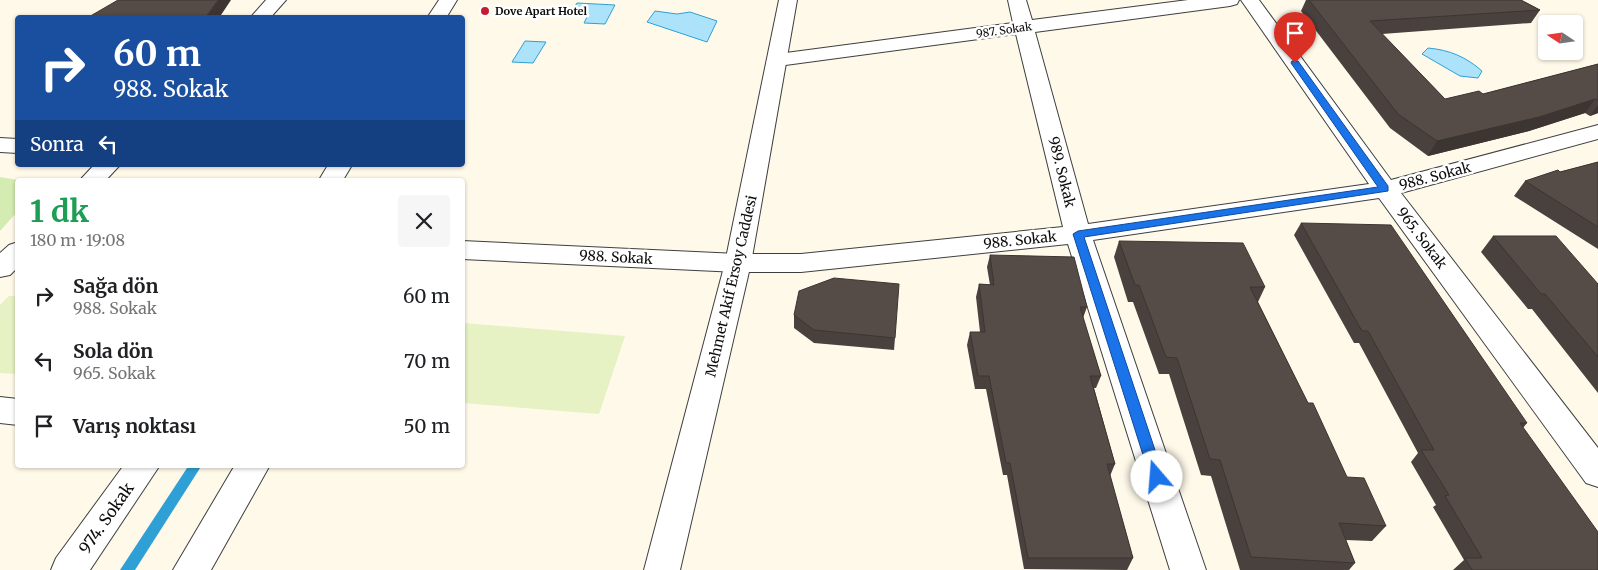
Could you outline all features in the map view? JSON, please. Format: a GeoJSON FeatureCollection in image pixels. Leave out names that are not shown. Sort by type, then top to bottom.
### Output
{"type":"FeatureCollection","features":[{"type":"Feature","properties":{"kind":"street"},"geometry":{"type":"LineString","coordinates":[[262,15],[277,0]]}},
{"type":"Feature","properties":{"kind":"street"},"geometry":{"type":"LineString","coordinates":[[438,15],[448,0]]}},
{"type":"Feature","properties":{"kind":"street","name":"Mehmet Akif Ersoy Caddesi"},"geometry":{"type":"LineString","coordinates":[[662,570],[738,263],[788,0]]}},
{"type":"Feature","properties":{"kind":"street","name":"989. Sokak"},"geometry":{"type":"LineString","coordinates":[[1017,0],[1078,234],[1188,570]]}},
{"type":"Feature","properties":{"kind":"street","name":"987. Sokak"},"geometry":{"type":"LineString","coordinates":[[778,60],[1230,0]]}},
{"type":"Feature","properties":{"kind":"street","name":"965. Sokak"},"geometry":{"type":"LineString","coordinates":[[1250,0],[1385,189],[1598,474]]}},
{"type":"Feature","properties":{"kind":"street","name":"988. Sokak"},"geometry":{"type":"LineString","coordinates":[[465,250],[738,263],[800,262],[1078,234],[1385,189],[1598,132]]}},
{"type":"Feature","properties":{"kind":"street"},"geometry":{"type":"LineString","coordinates":[[0,145],[15,146]]}},
{"type":"Feature","properties":{"kind":"street"},"geometry":{"type":"LineString","coordinates":[[94,178],[106,167]]}},
{"type":"Feature","properties":{"kind":"street"},"geometry":{"type":"LineString","coordinates":[[332,178],[339,167]]}},
{"type":"Feature","properties":{"kind":"street"},"geometry":{"type":"LineString","coordinates":[[0,268],[15,254]]}},
{"type":"Feature","properties":{"kind":"street"},"geometry":{"type":"LineString","coordinates":[[0,410],[15,412]]}},
{"type":"Feature","properties":{"kind":"street","name":"974. Sokak"},"geometry":{"type":"LineString","coordinates":[[69,570],[141,468]]}},
{"type":"Feature","properties":{"kind":"street"},"geometry":{"type":"LineString","coordinates":[[191,570],[251,468]]}},
{"type":"Feature","properties":{"kind":"green space"},"geometry":{"type":"Polygon","coordinates":[[[0,177],[15,180],[15,214],[0,231],[0,177]]]}},
{"type":"Feature","properties":{"kind":"green space"},"geometry":{"type":"Polygon","coordinates":[[[9,296],[15,296],[15,374],[0,373],[0,305],[9,296]]]}},
{"type":"Feature","properties":{"kind":"green space"},"geometry":{"type":"Polygon","coordinates":[[[465,323],[625,336],[599,414],[465,403],[465,323]]]}},
{"type":"Feature","properties":{"kind":"water"},"geometry":{"type":"Polygon","coordinates":[[[577,3],[615,5],[605,24],[584,23],[589,13],[571,12],[577,3]]]}},
{"type":"Feature","properties":{"kind":"water"},"geometry":{"type":"Polygon","coordinates":[[[655,11],[677,14],[690,12],[717,21],[707,42],[647,22],[655,11]]]}},
{"type":"Feature","properties":{"kind":"water"},"geometry":{"type":"Polygon","coordinates":[[[525,41],[546,42],[533,63],[512,62],[525,41]]]}},
{"type":"Feature","properties":{"kind":"water"},"geometry":{"type":"Polygon","coordinates":[[[1428,48],[1443,50],[1457,55],[1482,71],[1478,78],[1460,76],[1422,54],[1428,48]]]}},
{"type":"Feature","properties":{"kind":"building"},"geometry":{"type":"Polygon","coordinates":[[[118,0],[218,0],[207,15],[92,15],[118,0]]]}},
{"type":"Feature","properties":{"kind":"building"},"geometry":{"type":"Polygon","coordinates":[[[1309,0],[1521,0],[1540,10],[1370,21],[1445,99],[1479,91],[1483,94],[1598,64],[1598,100],[1595,99],[1539,117],[1437,141],[1398,114],[1309,0]]]}},
{"type":"Feature","properties":{"kind":"building"},"geometry":{"type":"Polygon","coordinates":[[[1598,162],[1598,227],[1525,181],[1558,170],[1560,172],[1598,162]]]}},
{"type":"Feature","properties":{"kind":"building"},"geometry":{"type":"Polygon","coordinates":[[[1301,223],[1391,225],[1527,423],[1520,423],[1598,532],[1598,570],[1472,570],[1465,558],[1482,558],[1445,496],[1449,495],[1421,450],[1434,450],[1368,331],[1362,331],[1301,223]]]}},
{"type":"Feature","properties":{"kind":"building"},"geometry":{"type":"Polygon","coordinates":[[[1493,236],[1556,236],[1598,284],[1598,357],[1545,294],[1541,294],[1493,236]]]}},
{"type":"Feature","properties":{"kind":"building"},"geometry":{"type":"Polygon","coordinates":[[[1119,241],[1243,243],[1265,287],[1250,287],[1308,403],[1313,403],[1347,477],[1364,478],[1386,526],[1339,523],[1355,563],[1251,557],[1220,460],[1210,459],[1177,358],[1166,357],[1139,285],[1135,285],[1119,241]]]}},
{"type":"Feature","properties":{"kind":"building"},"geometry":{"type":"Polygon","coordinates":[[[990,255],[1074,257],[1087,307],[1080,307],[1101,376],[1090,376],[1115,464],[1107,464],[1133,558],[1028,558],[1010,463],[1006,463],[989,376],[978,376],[970,332],[985,332],[979,284],[994,285],[990,255]]]}},
{"type":"Feature","properties":{"kind":"building"},"geometry":{"type":"Polygon","coordinates":[[[834,278],[899,284],[895,338],[814,330],[794,315],[799,291],[834,278]]]}},
{"type":"Feature","properties":{"kind":"waterway"},"geometry":{"type":"LineString","coordinates":[[127,570],[194,468]]}},
{"type":"Feature","properties":{"kind":"place","name":"Dove Apart Hotel"},"geometry":{"type":"Point","coordinates":[485,11]}},
{"type":"Feature","properties":{"kind":"route"},"geometry":{"type":"LineString","coordinates":[[1157,477],[1078,234],[1385,189],[1295,63]]}}]}
